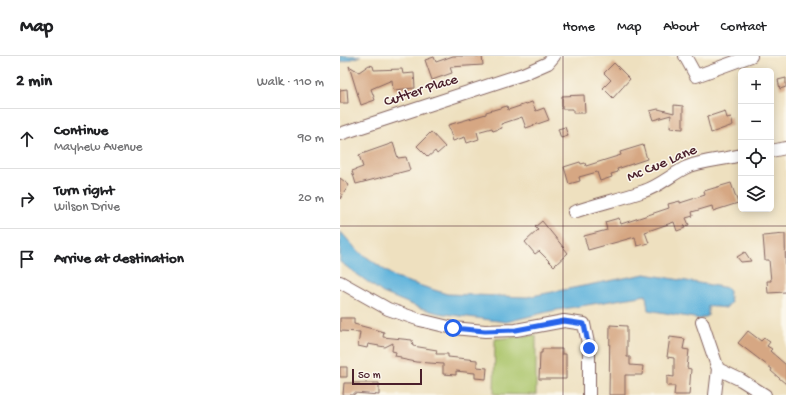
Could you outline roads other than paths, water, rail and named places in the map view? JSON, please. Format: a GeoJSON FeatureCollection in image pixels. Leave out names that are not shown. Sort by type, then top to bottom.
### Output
{"type":"FeatureCollection","features":[{"type":"Feature","properties":{"kind":"street","name":"Cutter Place"},"geometry":{"type":"LineString","coordinates":[[340,134],[523,74],[548,63],[554,56]]}},
{"type":"Feature","properties":{"kind":"street"},"geometry":{"type":"LineString","coordinates":[[685,56],[696,76],[722,61],[748,57]]}},
{"type":"Feature","properties":{"kind":"street"},"geometry":{"type":"LineString","coordinates":[[774,150],[786,148]]}},
{"type":"Feature","properties":{"kind":"street","name":"Mc Cue Lane"},"geometry":{"type":"LineString","coordinates":[[574,212],[645,191],[657,186],[676,173],[694,165],[738,157]]}},
{"type":"Feature","properties":{"kind":"street"},"geometry":{"type":"LineString","coordinates":[[340,282],[388,309],[453,328],[485,331],[516,330],[564,321],[584,324],[589,348],[589,395]]}},
{"type":"Feature","properties":{"kind":"street"},"geometry":{"type":"LineString","coordinates":[[702,322],[718,369],[715,395]]}},
{"type":"Feature","properties":{"kind":"street"},"geometry":{"type":"LineString","coordinates":[[718,369],[741,380],[765,395]]}},
{"type":"Feature","properties":{"kind":"water"},"geometry":{"type":"Polygon","coordinates":[[[340,56],[361,56],[340,63],[340,56]]]}},
{"type":"Feature","properties":{"kind":"water"},"geometry":{"type":"Polygon","coordinates":[[[340,231],[357,250],[396,278],[447,294],[527,297],[645,274],[728,288],[731,302],[726,308],[708,306],[708,316],[700,319],[648,310],[646,295],[551,311],[506,322],[438,313],[420,308],[383,293],[340,262],[340,231]]]}}]}
